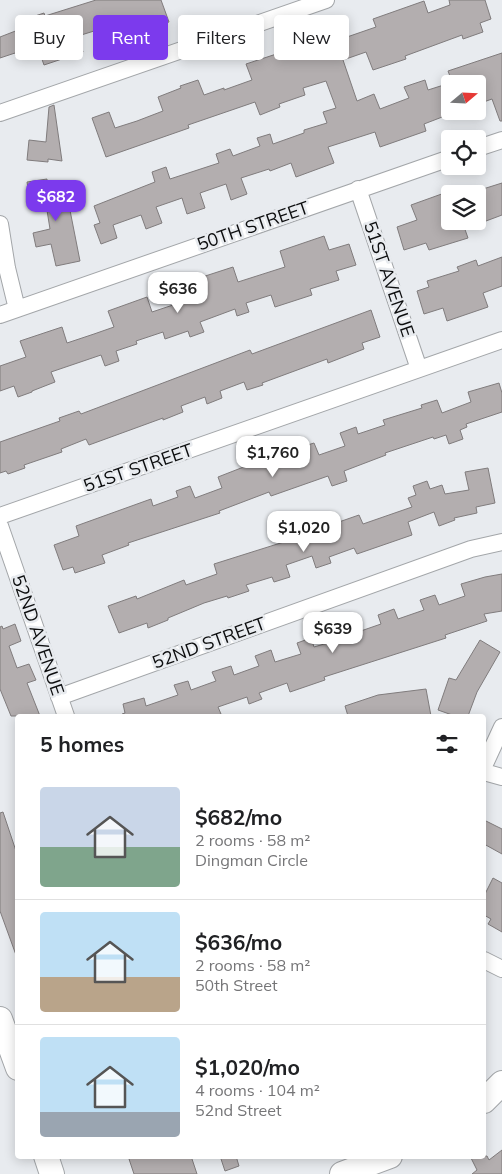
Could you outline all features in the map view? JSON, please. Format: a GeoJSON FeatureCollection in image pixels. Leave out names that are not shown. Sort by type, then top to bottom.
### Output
{"type":"FeatureCollection","features":[{"type":"Feature","properties":{"kind":"street"},"geometry":{"type":"LineString","coordinates":[[0,113],[326,0]]}},
{"type":"Feature","properties":{"kind":"street"},"geometry":{"type":"LineString","coordinates":[[486,145],[502,140]]}},
{"type":"Feature","properties":{"kind":"street","name":"50TH STREET"},"geometry":{"type":"LineString","coordinates":[[0,315],[441,161]]}},
{"type":"Feature","properties":{"kind":"street","name":"51ST AVENUE"},"geometry":{"type":"LineString","coordinates":[[358,189],[420,369]]}},
{"type":"Feature","properties":{"kind":"street"},"geometry":{"type":"LineString","coordinates":[[0,224],[7,268],[17,309]]}},
{"type":"Feature","properties":{"kind":"street","name":"51ST STREET"},"geometry":{"type":"LineString","coordinates":[[0,516],[502,340]]}},
{"type":"Feature","properties":{"kind":"street","name":"52ND AVENUE"},"geometry":{"type":"LineString","coordinates":[[0,526],[65,714]]}},
{"type":"Feature","properties":{"kind":"street","name":"52ND STREET"},"geometry":{"type":"LineString","coordinates":[[59,697],[462,552],[502,542]]}},
{"type":"Feature","properties":{"kind":"street"},"geometry":{"type":"LineString","coordinates":[[486,762],[502,727]]}},
{"type":"Feature","properties":{"kind":"street"},"geometry":{"type":"LineString","coordinates":[[486,773],[502,777]]}},
{"type":"Feature","properties":{"kind":"street"},"geometry":{"type":"LineString","coordinates":[[486,961],[502,969]]}},
{"type":"Feature","properties":{"kind":"street"},"geometry":{"type":"LineString","coordinates":[[0,1019],[15,1060]]}},
{"type":"Feature","properties":{"kind":"street"},"geometry":{"type":"LineString","coordinates":[[486,1099],[502,1083]]}},
{"type":"Feature","properties":{"kind":"street"},"geometry":{"type":"LineString","coordinates":[[47,1159],[52,1174]]}},
{"type":"Feature","properties":{"kind":"street"},"geometry":{"type":"LineString","coordinates":[[342,1174],[382,1159]]}},
{"type":"Feature","properties":{"kind":"building"},"geometry":{"type":"Polygon","coordinates":[[[96,0],[161,0],[166,15],[93,15],[93,31],[83,34],[83,15],[48,15],[96,0]]]}},
{"type":"Feature","properties":{"kind":"building"},"geometry":{"type":"Polygon","coordinates":[[[449,0],[485,0],[491,19],[480,23],[483,32],[463,39],[462,35],[405,56],[406,59],[373,70],[366,52],[349,58],[349,36],[376,27],[373,19],[424,1],[428,13],[450,5],[449,0]]]}},
{"type":"Feature","properties":{"kind":"building"},"geometry":{"type":"Polygon","coordinates":[[[15,31],[15,53],[0,58],[0,37],[15,31]]]}},
{"type":"Feature","properties":{"kind":"building"},"geometry":{"type":"Polygon","coordinates":[[[502,53],[502,121],[500,121],[492,99],[486,101],[486,75],[450,75],[448,71],[502,53]]]}},
{"type":"Feature","properties":{"kind":"building"},"geometry":{"type":"Polygon","coordinates":[[[274,55],[274,60],[343,60],[357,101],[374,94],[380,109],[409,98],[404,87],[425,80],[428,90],[441,86],[441,117],[424,124],[426,131],[380,147],[375,132],[328,147],[334,163],[296,177],[291,163],[270,171],[269,169],[241,178],[247,194],[231,200],[226,184],[200,193],[205,208],[187,214],[182,198],[156,207],[162,223],[146,229],[141,215],[113,225],[117,238],[101,244],[94,225],[100,223],[94,206],[155,182],[152,172],[166,167],[170,179],[219,163],[216,154],[230,149],[233,156],[260,146],[257,138],[270,134],[273,144],[304,133],[304,130],[327,123],[323,112],[336,108],[326,81],[303,88],[305,95],[279,104],[280,107],[260,115],[255,102],[188,125],[189,128],[106,157],[92,118],[109,112],[115,128],[137,121],[163,111],[158,97],[181,88],[180,86],[198,80],[204,95],[252,80],[246,64],[264,60],[264,58],[274,55]]]}},
{"type":"Feature","properties":{"kind":"building"},"geometry":{"type":"Polygon","coordinates":[[[42,60],[59,60],[44,65],[42,60]]]}},
{"type":"Feature","properties":{"kind":"building"},"geometry":{"type":"Polygon","coordinates":[[[54,105],[62,161],[48,159],[48,162],[27,160],[29,140],[46,142],[49,107],[54,105]]]}},
{"type":"Feature","properties":{"kind":"building"},"geometry":{"type":"Polygon","coordinates":[[[47,179],[47,188],[65,185],[80,261],[56,266],[51,244],[36,247],[33,233],[50,229],[45,198],[30,201],[27,182],[47,179]]]}},
{"type":"Feature","properties":{"kind":"building"},"geometry":{"type":"Polygon","coordinates":[[[502,183],[502,215],[486,221],[486,188],[502,183]]]}},
{"type":"Feature","properties":{"kind":"building"},"geometry":{"type":"Polygon","coordinates":[[[441,194],[441,230],[465,230],[468,238],[429,250],[426,243],[404,250],[397,227],[417,220],[411,205],[441,194]]]}},
{"type":"Feature","properties":{"kind":"building"},"geometry":{"type":"Polygon","coordinates":[[[324,236],[329,250],[349,244],[356,265],[336,271],[339,280],[310,289],[312,295],[275,307],[271,295],[246,303],[249,312],[237,316],[235,309],[200,322],[204,332],[190,337],[188,331],[165,339],[163,332],[136,341],[137,344],[116,351],[119,361],[105,366],[101,355],[51,372],[55,382],[18,397],[14,386],[0,391],[0,366],[26,357],[20,341],[62,327],[67,343],[94,334],[114,327],[108,311],[147,297],[152,312],[185,301],[199,296],[193,280],[233,267],[238,282],[285,267],[280,251],[324,236]]]}},
{"type":"Feature","properties":{"kind":"building"},"geometry":{"type":"Polygon","coordinates":[[[502,257],[502,286],[483,293],[488,307],[447,321],[443,308],[424,314],[417,291],[429,287],[427,281],[459,271],[457,267],[476,260],[478,266],[502,257]]]}},
{"type":"Feature","properties":{"kind":"building"},"geometry":{"type":"Polygon","coordinates":[[[371,310],[380,337],[362,343],[364,349],[328,363],[327,359],[247,390],[244,382],[220,391],[222,398],[207,404],[205,397],[181,406],[183,412],[163,420],[163,418],[89,445],[86,439],[61,449],[62,452],[24,465],[25,468],[8,474],[6,471],[0,473],[0,442],[60,421],[59,418],[79,411],[81,414],[250,350],[252,354],[371,310]]]}},
{"type":"Feature","properties":{"kind":"building"},"geometry":{"type":"Polygon","coordinates":[[[499,383],[502,393],[502,412],[466,424],[467,427],[460,430],[463,439],[449,444],[446,435],[434,439],[433,437],[385,453],[386,455],[344,471],[347,481],[332,486],[328,476],[271,496],[269,492],[219,511],[220,513],[128,543],[129,545],[102,555],[105,563],[75,573],[73,567],[63,570],[54,545],[79,536],[76,526],[151,499],[153,506],[178,497],[176,491],[190,486],[195,498],[222,488],[218,477],[259,461],[274,456],[277,465],[301,457],[298,448],[314,443],[319,455],[345,446],[340,433],[356,427],[358,434],[385,425],[383,420],[422,408],[421,405],[437,400],[442,413],[471,402],[468,392],[499,383]]]}},
{"type":"Feature","properties":{"kind":"building"},"geometry":{"type":"Polygon","coordinates":[[[488,468],[495,503],[476,507],[477,513],[454,518],[455,520],[439,526],[434,512],[408,522],[412,535],[357,554],[354,548],[329,557],[331,563],[316,568],[312,556],[286,565],[290,577],[274,582],[272,577],[246,585],[249,591],[204,603],[148,628],[147,623],[119,633],[108,606],[136,596],[137,599],[184,580],[186,585],[217,574],[214,564],[287,541],[359,515],[363,524],[412,507],[408,498],[416,495],[413,486],[427,481],[430,489],[442,485],[445,494],[469,490],[465,472],[488,468]]]}},
{"type":"Feature","properties":{"kind":"building"},"geometry":{"type":"Polygon","coordinates":[[[502,574],[502,611],[484,614],[487,621],[445,635],[446,638],[324,677],[325,680],[290,692],[287,683],[259,693],[262,699],[249,704],[247,697],[218,707],[221,714],[122,714],[125,713],[123,704],[144,698],[146,706],[178,695],[174,685],[188,681],[191,690],[216,681],[212,672],[231,666],[234,675],[259,666],[255,656],[271,650],[275,662],[301,654],[297,643],[311,638],[314,647],[341,639],[338,629],[352,624],[355,633],[381,624],[378,615],[394,609],[398,619],[424,610],[420,600],[435,595],[439,605],[465,596],[461,584],[502,574]]]}},
{"type":"Feature","properties":{"kind":"building"},"geometry":{"type":"Polygon","coordinates":[[[15,624],[21,641],[9,646],[17,668],[29,664],[36,680],[27,683],[39,714],[15,714],[15,716],[11,716],[0,689],[0,627],[2,626],[3,629],[15,624]]]}},
{"type":"Feature","properties":{"kind":"building"},"geometry":{"type":"Polygon","coordinates":[[[480,640],[500,652],[477,692],[469,714],[449,714],[438,710],[449,678],[456,680],[480,640]]]}},
{"type":"Feature","properties":{"kind":"building"},"geometry":{"type":"Polygon","coordinates":[[[426,689],[431,714],[347,714],[345,706],[378,695],[426,689]]]}},
{"type":"Feature","properties":{"kind":"building"},"geometry":{"type":"Polygon","coordinates":[[[3,812],[15,848],[15,952],[0,911],[0,813],[3,812]]]}},
{"type":"Feature","properties":{"kind":"building"},"geometry":{"type":"Polygon","coordinates":[[[486,821],[502,829],[502,854],[486,845],[486,821]]]}},
{"type":"Feature","properties":{"kind":"building"},"geometry":{"type":"Polygon","coordinates":[[[493,878],[502,883],[502,932],[488,924],[491,919],[486,916],[486,892],[493,878]]]}},
{"type":"Feature","properties":{"kind":"building"},"geometry":{"type":"Polygon","coordinates":[[[502,1150],[502,1174],[472,1174],[477,1170],[472,1159],[486,1159],[487,1156],[489,1160],[502,1150]]]}},
{"type":"Feature","properties":{"kind":"building"},"geometry":{"type":"Polygon","coordinates":[[[129,1159],[192,1159],[197,1174],[134,1174],[129,1159]]]}},
{"type":"Feature","properties":{"kind":"building"},"geometry":{"type":"Polygon","coordinates":[[[221,1159],[237,1159],[239,1166],[225,1171],[221,1159]]]}}]}
